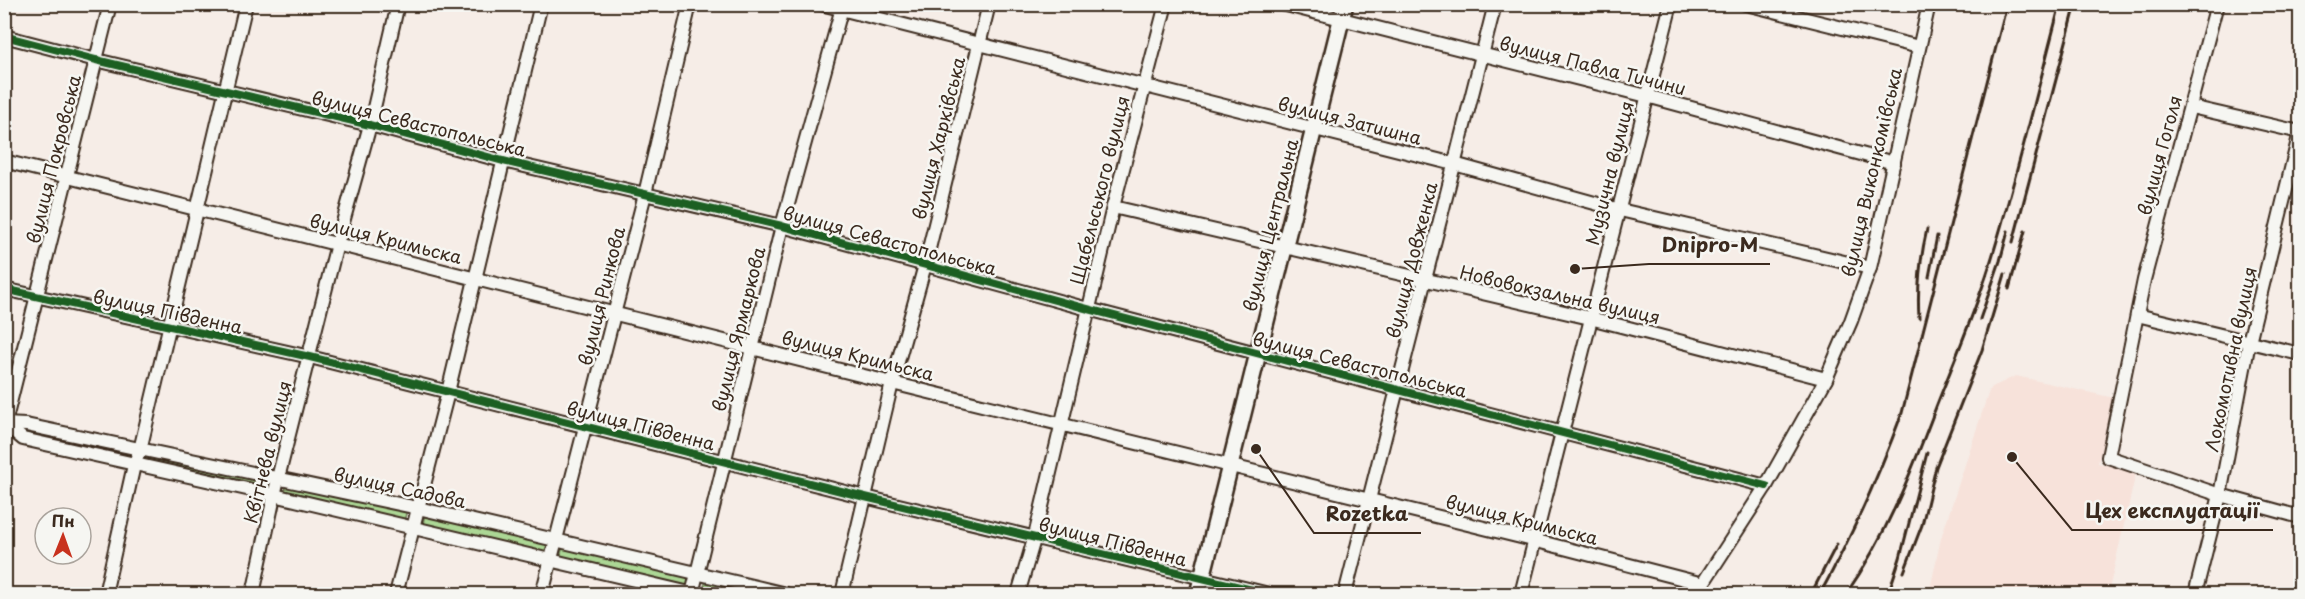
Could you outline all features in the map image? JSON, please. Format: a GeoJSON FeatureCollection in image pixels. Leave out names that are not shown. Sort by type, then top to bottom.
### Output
{"type":"FeatureCollection","features":[{"type":"Feature","properties":{"kind":"main road","name":"вулиця Центральна"},"geometry":{"type":"LineString","coordinates":[[1200,587],[1343,12]]}},
{"type":"Feature","properties":{"kind":"street","name":"вулиця Покровська"},"geometry":{"type":"LineString","coordinates":[[5,425],[110,4]]}},
{"type":"Feature","properties":{"kind":"street"},"geometry":{"type":"LineString","coordinates":[[105,594],[246,4]]}},
{"type":"Feature","properties":{"kind":"street","name":"Квітнева вулиця"},"geometry":{"type":"LineString","coordinates":[[253,594],[278,478],[310,357],[336,244],[370,125],[398,4]]}},
{"type":"Feature","properties":{"kind":"street"},"geometry":{"type":"LineString","coordinates":[[396,594],[448,392],[541,4]]}},
{"type":"Feature","properties":{"kind":"street","name":"вулиця Ринкова"},"geometry":{"type":"LineString","coordinates":[[542,594],[645,195],[690,4]]}},
{"type":"Feature","properties":{"kind":"street","name":"вулиця Затишна"},"geometry":{"type":"LineString","coordinates":[[821,4],[842,7],[980,45],[1454,164],[1620,210],[1870,268]]}},
{"type":"Feature","properties":{"kind":"street","name":"вулиця Харківська"},"geometry":{"type":"LineString","coordinates":[[842,594],[892,383],[925,265],[989,4]]}},
{"type":"Feature","properties":{"kind":"street","name":"Щабельського вулиця"},"geometry":{"type":"LineString","coordinates":[[1018,594],[1035,536],[1113,207],[1166,4]]}},
{"type":"Feature","properties":{"kind":"street","name":"вулиця Павла Тичини"},"geometry":{"type":"LineString","coordinates":[[1282,4],[1343,12],[1482,55],[1647,96],[1894,163]]}},
{"type":"Feature","properties":{"kind":"street","name":"вулиця Довженка"},"geometry":{"type":"LineString","coordinates":[[1345,594],[1495,4]]}},
{"type":"Feature","properties":{"kind":"street","name":"Музична вулиця"},"geometry":{"type":"LineString","coordinates":[[1521,594],[1671,4]]}},
{"type":"Feature","properties":{"kind":"street"},"geometry":{"type":"LineString","coordinates":[[1746,4],[1919,47]]}},
{"type":"Feature","properties":{"kind":"street","name":"вулиця Виконкомівська"},"geometry":{"type":"LineString","coordinates":[[1699,589],[1766,486],[1826,379],[1851,321],[1870,268],[1929,4]]}},
{"type":"Feature","properties":{"kind":"street","name":"вулиця Гоголя"},"geometry":{"type":"LineString","coordinates":[[2217,4],[2144,279],[2108,457],[2220,495]]}},
{"type":"Feature","properties":{"kind":"street","name":"вулиця Ярмаркова"},"geometry":{"type":"LineString","coordinates":[[693,594],[782,226],[842,7]]}},
{"type":"Feature","properties":{"kind":"street","name":"вулиця Севастопольська"},"geometry":{"type":"LineString","coordinates":[[4,36],[370,125],[503,161],[782,226],[1088,309],[1766,486]]}},
{"type":"Feature","properties":{"kind":"street"},"geometry":{"type":"LineString","coordinates":[[2191,107],[2301,132]]}},
{"type":"Feature","properties":{"kind":"street","name":"Локомотивна вулиця"},"geometry":{"type":"LineString","coordinates":[[2195,594],[2220,495],[2249,342],[2301,132]]}},
{"type":"Feature","properties":{"kind":"street","name":"вулиця Кримьска"},"geometry":{"type":"LineString","coordinates":[[4,161],[892,383],[1368,498],[1533,540],[1699,589]]}},
{"type":"Feature","properties":{"kind":"street","name":"Нововокзальна вулиця"},"geometry":{"type":"LineString","coordinates":[[1113,207],[1590,318],[1826,379]]}},
{"type":"Feature","properties":{"kind":"street","name":"вулиця Південна"},"geometry":{"type":"LineString","coordinates":[[4,289],[310,357],[865,497],[1035,536],[1200,587],[1269,594]]}},
{"type":"Feature","properties":{"kind":"street"},"geometry":{"type":"LineString","coordinates":[[2137,315],[2301,354]]}},
{"type":"Feature","properties":{"kind":"street","name":"вулиця Садова"},"geometry":{"type":"LineString","coordinates":[[5,425],[26,425],[418,508],[786,594]]}},
{"type":"Feature","properties":{"kind":"street","name":"вулиця Садова"},"geometry":{"type":"LineString","coordinates":[[5,425],[23,439],[274,495],[693,594]]}},
{"type":"Feature","properties":{"kind":"street"},"geometry":{"type":"LineString","coordinates":[[2220,495],[2301,517]]}},
{"type":"Feature","properties":{"kind":"shaded area"},"geometry":{"type":"Polygon","coordinates":[[[2016,376],[2114,398],[2098,463],[2136,473],[2108,594],[1929,594],[1941,538],[1990,388],[2016,376]]]}},
{"type":"Feature","properties":{"kind":"green space"},"geometry":{"type":"Polygon","coordinates":[[[23,430],[133,451],[131,460],[22,433],[23,430]]]}},
{"type":"Feature","properties":{"kind":"green space"},"geometry":{"type":"Polygon","coordinates":[[[145,453],[269,480],[267,490],[143,463],[145,453]]]}},
{"type":"Feature","properties":{"kind":"green space"},"geometry":{"type":"Polygon","coordinates":[[[287,483],[407,510],[404,521],[284,494],[287,483]]]}},
{"type":"Feature","properties":{"kind":"green space"},"geometry":{"type":"Polygon","coordinates":[[[425,513],[551,543],[548,554],[423,524],[425,513]]]}},
{"type":"Feature","properties":{"kind":"green space"},"geometry":{"type":"Polygon","coordinates":[[[563,546],[690,577],[688,588],[560,557],[563,546]]]}},
{"type":"Feature","properties":{"kind":"green space"},"geometry":{"type":"Polygon","coordinates":[[[706,580],[767,594],[716,594],[703,591],[706,580]]]}},
{"type":"Feature","properties":{"kind":"railway"},"geometry":{"type":"LineString","coordinates":[[1820,594],[1864,505],[1902,413],[2007,4]]}},
{"type":"Feature","properties":{"kind":"railway"},"geometry":{"type":"LineString","coordinates":[[1846,594],[1897,504],[1977,303],[2008,202],[2060,4]]}},
{"type":"Feature","properties":{"kind":"railway"},"geometry":{"type":"LineString","coordinates":[[2013,242],[2076,4]]}},
{"type":"Feature","properties":{"kind":"railway"},"geometry":{"type":"LineString","coordinates":[[1919,318],[1918,295],[1927,229]]}},
{"type":"Feature","properties":{"kind":"railway"},"geometry":{"type":"LineString","coordinates":[[1980,319],[2008,231]]}},
{"type":"Feature","properties":{"kind":"railway"},"geometry":{"type":"LineString","coordinates":[[2009,289],[2025,231]]}},
{"type":"Feature","properties":{"kind":"railway"},"geometry":{"type":"LineString","coordinates":[[1929,277],[1937,236]]}},
{"type":"Feature","properties":{"kind":"railway"},"geometry":{"type":"LineString","coordinates":[[1904,572],[1922,525],[1936,467],[1982,350],[2005,274]]}},
{"type":"Feature","properties":{"kind":"railway"},"geometry":{"type":"LineString","coordinates":[[1888,594],[1900,558],[1927,453]]}},
{"type":"Feature","properties":{"kind":"railway"},"geometry":{"type":"LineString","coordinates":[[1811,594],[1837,544]]}},
{"type":"Feature","properties":{"kind":"cycle path"},"geometry":{"type":"LineString","coordinates":[[4,36],[370,125],[503,161],[782,226],[1088,309],[1766,486]]}},
{"type":"Feature","properties":{"kind":"cycle path"},"geometry":{"type":"LineString","coordinates":[[4,289],[310,357],[865,497],[1269,594]]}},
{"type":"Feature","properties":{"kind":"place","name":"Dnipro-M"},"geometry":{"type":"Point","coordinates":[1575,269]}},
{"type":"Feature","properties":{"kind":"place","name":"Rozetka"},"geometry":{"type":"Point","coordinates":[1256,449]}},
{"type":"Feature","properties":{"kind":"place","name":"Цех експлуатації"},"geometry":{"type":"Point","coordinates":[2012,457]}}]}
